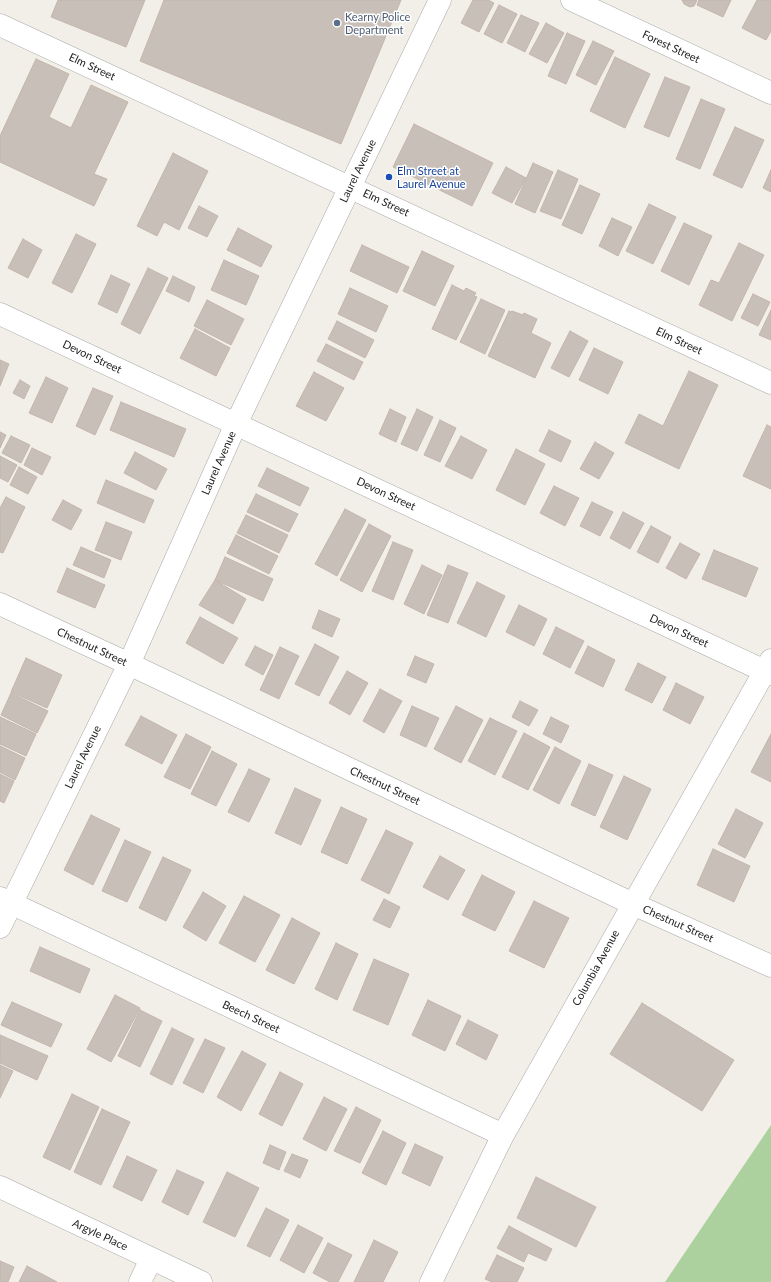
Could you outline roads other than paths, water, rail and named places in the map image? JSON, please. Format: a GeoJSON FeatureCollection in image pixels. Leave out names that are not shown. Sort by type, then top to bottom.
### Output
{"type":"FeatureCollection","features":[{"type":"Feature","properties":{"kind":"street","name":"Laurel Avenue"},"geometry":{"type":"LineString","coordinates":[[0,927],[5,901],[129,664],[236,424],[440,0]]}},
{"type":"Feature","properties":{"kind":"street","name":"Forest Street"},"geometry":{"type":"LineString","coordinates":[[572,0],[771,93]]}},
{"type":"Feature","properties":{"kind":"street","name":"Elm Street"},"geometry":{"type":"LineString","coordinates":[[0,25],[771,383]]}},
{"type":"Feature","properties":{"kind":"street","name":"Devon Street"},"geometry":{"type":"LineString","coordinates":[[0,314],[236,424],[769,668]]}},
{"type":"Feature","properties":{"kind":"street","name":"Chestnut Street"},"geometry":{"type":"LineString","coordinates":[[0,604],[633,904],[771,966]]}},
{"type":"Feature","properties":{"kind":"street","name":"Columbia Avenue"},"geometry":{"type":"LineString","coordinates":[[431,1282],[502,1135],[769,668]]}},
{"type":"Feature","properties":{"kind":"street","name":"Beech Street"},"geometry":{"type":"LineString","coordinates":[[5,901],[502,1135]]}},
{"type":"Feature","properties":{"kind":"street","name":"Argyle Place"},"geometry":{"type":"LineString","coordinates":[[0,1187],[201,1282]]}},
{"type":"Feature","properties":{"kind":"street"},"geometry":{"type":"LineString","coordinates":[[140,1282],[151,1259]]}},
{"type":"Feature","properties":{"kind":"place","name":"Kearny Police Department"},"geometry":{"type":"Point","coordinates":[337,23]}},
{"type":"Feature","properties":{"kind":"place","name":"Elm Street at Laurel Avenue"},"geometry":{"type":"Point","coordinates":[389,177]}}]}
